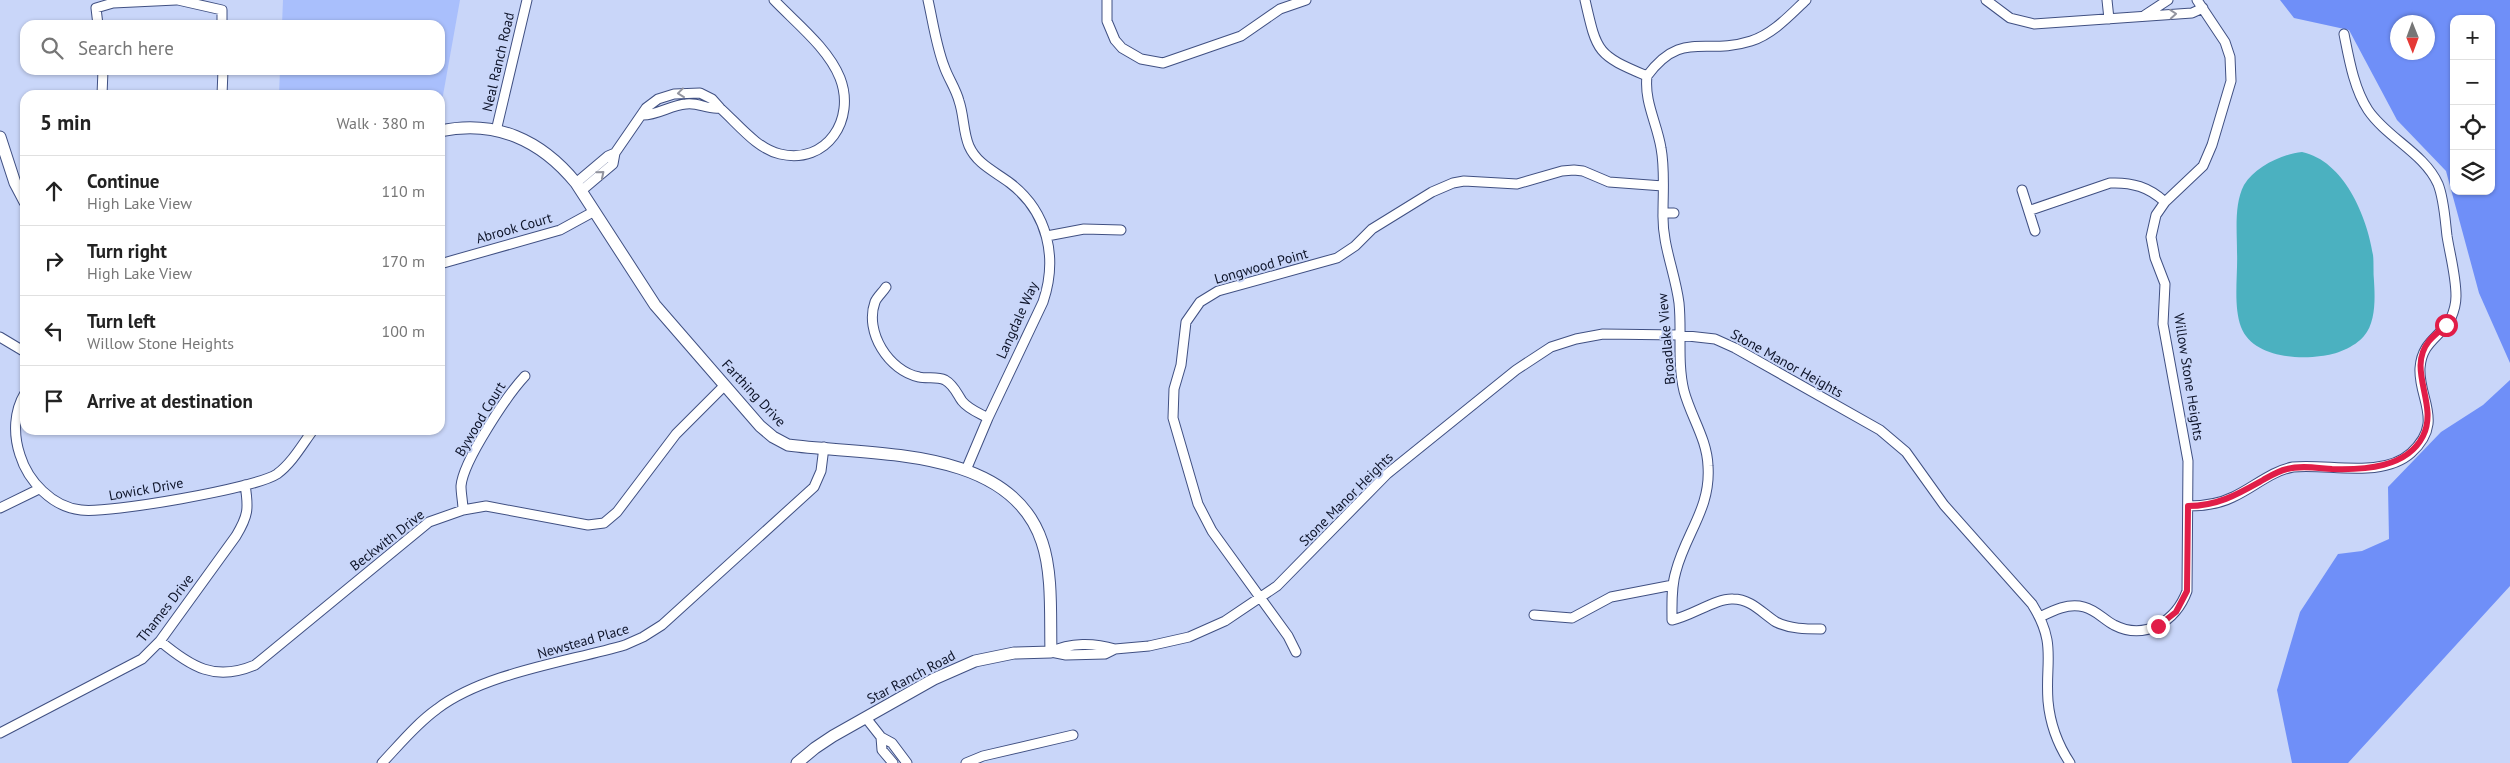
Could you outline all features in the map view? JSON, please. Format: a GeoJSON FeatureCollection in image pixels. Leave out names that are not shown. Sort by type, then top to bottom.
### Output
{"type":"FeatureCollection","features":[{"type":"Feature","properties":{"kind":"street"},"geometry":{"type":"LineString","coordinates":[[97,20],[96,8],[113,3],[177,0],[222,10],[222,20]]}},
{"type":"Feature","properties":{"kind":"street","name":"Neal Ranch Road"},"geometry":{"type":"LineString","coordinates":[[496,130],[527,0]]}},
{"type":"Feature","properties":{"kind":"street"},"geometry":{"type":"LineString","coordinates":[[578,187],[613,164],[615,154],[644,114],[646,108],[658,99],[682,92],[706,94],[717,102],[720,108],[764,147],[780,154],[796,156],[814,153],[828,144],[839,130],[845,113],[845,96],[832,61],[774,0]]}},
{"type":"Feature","properties":{"kind":"street","name":"Langdale Way"},"geometry":{"type":"LineString","coordinates":[[928,0],[944,66],[959,101],[968,144],[975,157],[1023,194],[1034,209],[1046,236],[1051,266],[1049,283],[1042,302],[966,470]]}},
{"type":"Feature","properties":{"kind":"street"},"geometry":{"type":"LineString","coordinates":[[1106,0],[1107,22],[1115,40],[1122,48],[1141,59],[1163,63],[1241,36],[1280,9],[1306,0]]}},
{"type":"Feature","properties":{"kind":"street"},"geometry":{"type":"LineString","coordinates":[[1585,0],[1595,40],[1606,56],[1612,62],[1647,76],[1656,64],[1672,50],[1727,45],[1758,38],[1773,30],[1806,0]]}},
{"type":"Feature","properties":{"kind":"street"},"geometry":{"type":"LineString","coordinates":[[1986,0],[2010,18],[2034,24],[2192,12],[2200,4]]}},
{"type":"Feature","properties":{"kind":"street"},"geometry":{"type":"LineString","coordinates":[[2107,0],[2109,19]]}},
{"type":"Feature","properties":{"kind":"street"},"geometry":{"type":"LineString","coordinates":[[2142,17],[2168,0]]}},
{"type":"Feature","properties":{"kind":"street","name":"Willow Stone Heights"},"geometry":{"type":"LineString","coordinates":[[2040,617],[2054,610],[2074,606],[2085,607],[2113,624],[2135,630],[2158,626],[2168,620],[2180,607],[2187,591],[2187,455],[2163,324],[2165,284],[2163,273],[2155,258],[2151,237],[2156,215],[2165,202],[2203,166],[2212,146],[2231,81],[2230,57],[2225,42],[2200,4]]}},
{"type":"Feature","properties":{"kind":"street"},"geometry":{"type":"LineString","coordinates":[[2188,506],[2212,504],[2232,498],[2285,469],[2354,469],[2400,460],[2411,454],[2418,445],[2428,424],[2428,403],[2420,369],[2422,357],[2430,340],[2452,317],[2456,297],[2440,191],[2432,173],[2368,110],[2358,89],[2344,34]]}},
{"type":"Feature","properties":{"kind":"street"},"geometry":{"type":"LineString","coordinates":[[102,90],[103,75]]}},
{"type":"Feature","properties":{"kind":"street"},"geometry":{"type":"LineString","coordinates":[[222,90],[223,75]]}},
{"type":"Feature","properties":{"kind":"street","name":"Broadlake View"},"geometry":{"type":"LineString","coordinates":[[1647,76],[1646,87],[1650,111],[1663,157],[1664,241],[1679,304],[1682,378],[1688,404],[1707,454],[1708,483],[1701,515],[1679,560],[1674,585],[1672,620],[1696,613],[1723,599],[1743,600],[1777,622],[1787,626],[1821,630]]}},
{"type":"Feature","properties":{"kind":"street","name":"Farthing Drive"},"geometry":{"type":"LineString","coordinates":[[445,130],[475,127],[496,130],[521,138],[543,150],[561,165],[578,187],[655,306],[724,386],[773,437],[788,444],[930,461],[983,476],[1013,496],[1033,523],[1042,541],[1046,558],[1051,652]]}},
{"type":"Feature","properties":{"kind":"street"},"geometry":{"type":"LineString","coordinates":[[0,137],[20,192]]}},
{"type":"Feature","properties":{"kind":"street","name":"Longwood Point"},"geometry":{"type":"LineString","coordinates":[[1296,652],[1288,636],[1212,531],[1204,517],[1198,504],[1173,418],[1174,389],[1181,365],[1183,334],[1189,317],[1200,302],[1218,291],[1338,258],[1351,249],[1372,229],[1432,192],[1453,183],[1464,181],[1517,184],[1562,171],[1574,170],[1583,171],[1609,182],[1663,186]]}},
{"type":"Feature","properties":{"kind":"street"},"geometry":{"type":"LineString","coordinates":[[2031,210],[2110,183],[2123,182],[2145,188],[2165,202]]}},
{"type":"Feature","properties":{"kind":"street"},"geometry":{"type":"LineString","coordinates":[[2022,190],[2031,210],[2036,231]]}},
{"type":"Feature","properties":{"kind":"street","name":"Abrook Court"},"geometry":{"type":"LineString","coordinates":[[445,263],[560,230],[593,212]]}},
{"type":"Feature","properties":{"kind":"street"},"geometry":{"type":"LineString","coordinates":[[1663,213],[1674,213]]}},
{"type":"Feature","properties":{"kind":"street"},"geometry":{"type":"LineString","coordinates":[[1046,236],[1084,229],[1121,230]]}},
{"type":"Feature","properties":{"kind":"street"},"geometry":{"type":"LineString","coordinates":[[886,287],[876,301],[873,310],[876,336],[883,352],[899,368],[909,374],[919,378],[946,380],[958,392],[962,401],[972,410],[988,418]]}},
{"type":"Feature","properties":{"kind":"street","name":"Stone Manor Heights"},"geometry":{"type":"LineString","coordinates":[[1051,652],[1066,655],[1105,654],[1115,649],[1149,646],[1189,637],[1225,622],[1292,574],[1387,474],[1538,354],[1564,342],[1596,335],[1679,335],[1715,339],[1735,348],[1891,438],[1906,452],[1944,505],[2032,604],[2040,617],[2050,646],[2048,688],[2050,714],[2059,743],[2070,763]]}},
{"type":"Feature","properties":{"kind":"street"},"geometry":{"type":"LineString","coordinates":[[0,337],[20,349]]}},
{"type":"Feature","properties":{"kind":"street","name":"Bywood Court"},"geometry":{"type":"LineString","coordinates":[[463,510],[461,486],[466,468],[512,390],[525,376]]}},
{"type":"Feature","properties":{"kind":"street","name":"Beckwith Drive"},"geometry":{"type":"LineString","coordinates":[[160,641],[185,662],[200,668],[230,672],[256,665],[429,522],[463,510],[486,506],[588,525],[604,523],[617,512],[676,434],[724,386]]}},
{"type":"Feature","properties":{"kind":"street","name":"Lowick Drive"},"geometry":{"type":"LineString","coordinates":[[20,406],[17,414],[15,434],[20,457],[39,490],[57,502],[80,510],[110,511],[266,480],[277,474],[288,464],[309,435]]}},
{"type":"Feature","properties":{"kind":"street","name":"Newstead Place"},"geometry":{"type":"LineString","coordinates":[[382,763],[420,723],[458,695],[486,682],[625,645],[644,637],[662,625],[814,486],[821,471],[824,447]]}},
{"type":"Feature","properties":{"kind":"street","name":"Thames Drive"},"geometry":{"type":"LineString","coordinates":[[0,732],[142,659],[160,641],[236,536],[246,518],[248,506],[246,485]]}},
{"type":"Feature","properties":{"kind":"street"},"geometry":{"type":"LineString","coordinates":[[0,508],[39,490]]}},
{"type":"Feature","properties":{"kind":"street"},"geometry":{"type":"LineString","coordinates":[[1534,615],[1572,618],[1611,597],[1674,585]]}},
{"type":"Feature","properties":{"kind":"street","name":"Star Ranch Road"},"geometry":{"type":"LineString","coordinates":[[797,763],[814,748],[934,679],[975,661],[1014,653],[1051,652]]}},
{"type":"Feature","properties":{"kind":"street"},"geometry":{"type":"LineString","coordinates":[[866,718],[881,737],[892,743],[907,763]]}},
{"type":"Feature","properties":{"kind":"street"},"geometry":{"type":"LineString","coordinates":[[966,763],[982,756],[1073,735]]}},
{"type":"Feature","properties":{"kind":"street"},"geometry":{"type":"LineString","coordinates":[[881,737],[882,750],[893,763]]}},
{"type":"Feature","properties":{"kind":"shaded area"},"geometry":{"type":"Polygon","coordinates":[[[283,0],[460,0],[444,90],[279,90],[280,75],[445,75],[445,20],[282,20],[283,0]]]}},
{"type":"Feature","properties":{"kind":"shaded area"},"geometry":{"type":"Polygon","coordinates":[[[2280,0],[2510,0],[2510,363],[2479,293],[2452,195],[2495,195],[2495,15],[2450,15],[2450,186],[2446,171],[2397,120],[2349,30],[2294,18],[2280,0]]]}},
{"type":"Feature","properties":{"kind":"shaded area"},"geometry":{"type":"Polygon","coordinates":[[[2302,152],[2317,157],[2330,166],[2351,192],[2359,208],[2370,240],[2373,255],[2375,295],[2371,324],[2360,340],[2344,350],[2311,357],[2275,354],[2254,344],[2241,327],[2236,300],[2237,218],[2239,201],[2244,185],[2249,178],[2270,162],[2286,155],[2302,152]]]}},
{"type":"Feature","properties":{"kind":"shaded area"},"geometry":{"type":"Polygon","coordinates":[[[2510,380],[2510,586],[2348,763],[2292,763],[2277,690],[2300,612],[2338,554],[2362,551],[2389,539],[2388,487],[2441,432],[2483,405],[2510,380]]]}},
{"type":"Feature","properties":{"kind":"route"},"geometry":{"type":"LineString","coordinates":[[2158,626],[2176,612],[2183,602],[2187,591],[2188,506],[2212,504],[2232,498],[2285,469],[2296,467],[2354,469],[2387,464],[2411,454],[2418,445],[2428,424],[2428,403],[2420,369],[2422,357],[2430,340],[2446,325]]}}]}
